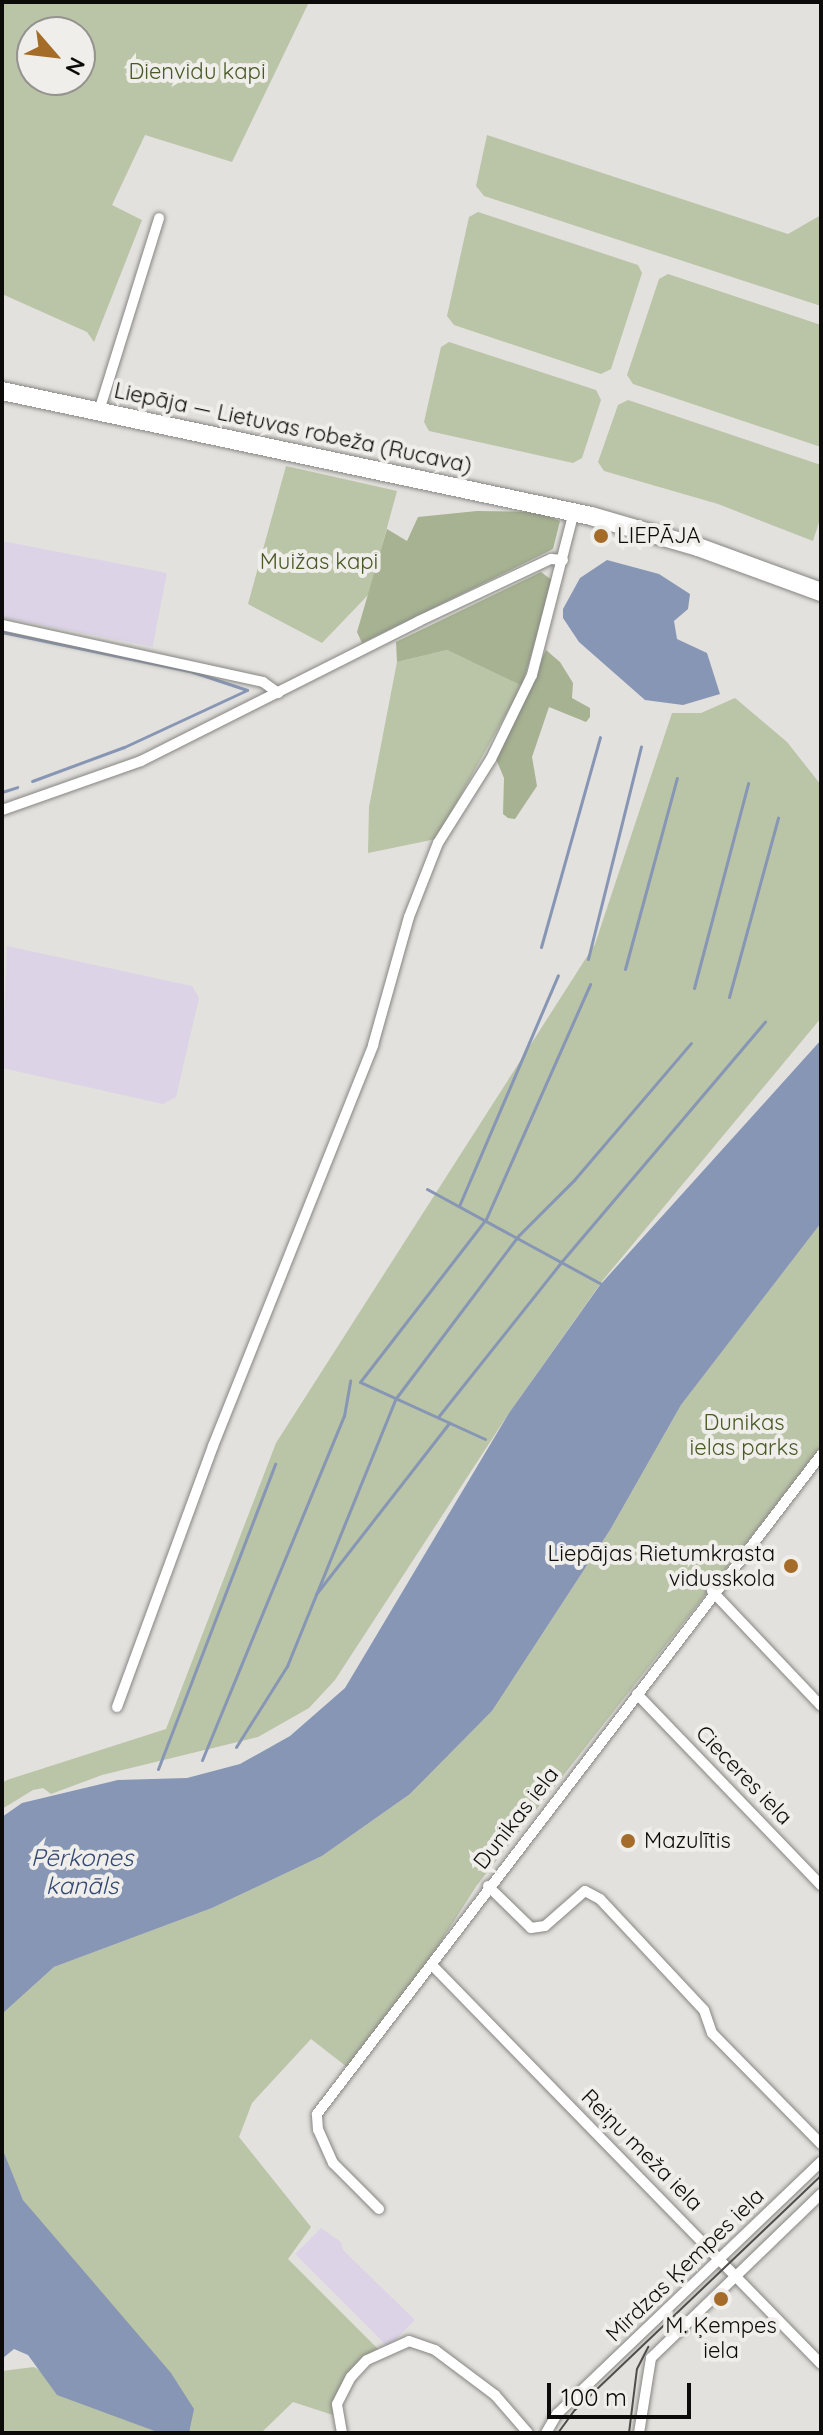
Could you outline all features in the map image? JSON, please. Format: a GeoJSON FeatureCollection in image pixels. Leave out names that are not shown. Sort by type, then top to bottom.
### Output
{"type":"FeatureCollection","features":[{"type":"Feature","properties":{"kind":"highway","name":"Liepāja — Lietuvas robeža (Rucava)"},"geometry":{"type":"LineString","coordinates":[[2,391],[574,512],[698,547],[821,592]]}},
{"type":"Feature","properties":{"kind":"street"},"geometry":{"type":"LineString","coordinates":[[99,411],[159,218]]}},
{"type":"Feature","properties":{"kind":"street"},"geometry":{"type":"LineString","coordinates":[[117,1707],[213,1446],[373,1045],[409,917],[438,843],[525,694],[574,512]]}},
{"type":"Feature","properties":{"kind":"street"},"geometry":{"type":"LineString","coordinates":[[2,810],[141,761],[551,559],[563,560]]}},
{"type":"Feature","properties":{"kind":"street"},"geometry":{"type":"LineString","coordinates":[[2,625],[263,682],[278,693]]}},
{"type":"Feature","properties":{"kind":"street","name":"Dunikas iela"},"geometry":{"type":"LineString","coordinates":[[379,2209],[333,2163],[318,2130],[317,2114],[712,1591],[821,1455]]}},
{"type":"Feature","properties":{"kind":"street"},"geometry":{"type":"LineString","coordinates":[[712,1591],[821,1706]]}},
{"type":"Feature","properties":{"kind":"street","name":"Cieceres iela"},"geometry":{"type":"LineString","coordinates":[[637,1694],[821,1885]]}},
{"type":"Feature","properties":{"kind":"street"},"geometry":{"type":"LineString","coordinates":[[488,1886],[531,1928],[545,1926],[576,1895],[591,1893],[710,2019],[712,2033],[821,2144]]}},
{"type":"Feature","properties":{"kind":"street","name":"Reiņu meža iela"},"geometry":{"type":"LineString","coordinates":[[432,1965],[821,2364]]}},
{"type":"Feature","properties":{"kind":"street","name":"Mirdzas Ķempes iela"},"geometry":{"type":"LineString","coordinates":[[546,2433],[557,2414],[821,2162]]}},
{"type":"Feature","properties":{"kind":"street","name":"Mirdzas Ķempes iela"},"geometry":{"type":"LineString","coordinates":[[639,2433],[651,2358],[821,2194]]}},
{"type":"Feature","properties":{"kind":"street"},"geometry":{"type":"LineString","coordinates":[[342,2433],[337,2404],[351,2377],[367,2360],[409,2341],[435,2350],[495,2395],[528,2433]]}},
{"type":"Feature","properties":{"kind":"shaded area"},"geometry":{"type":"Polygon","coordinates":[[[2,541],[167,573],[153,647],[2,617],[2,541]]]}},
{"type":"Feature","properties":{"kind":"shaded area"},"geometry":{"type":"Polygon","coordinates":[[[7,946],[192,986],[199,998],[176,1097],[163,1104],[2,1068],[7,946]]]}},
{"type":"Feature","properties":{"kind":"shaded area"},"geometry":{"type":"Polygon","coordinates":[[[321,2228],[341,2242],[343,2250],[415,2320],[388,2347],[295,2254],[321,2228]]]}},
{"type":"Feature","properties":{"kind":"green space","name":"Dienvidu kapi"},"geometry":{"type":"Polygon","coordinates":[[[2,2],[309,2],[232,162],[145,135],[112,205],[142,220],[94,342],[87,332],[2,294],[2,2]]]}},
{"type":"Feature","properties":{"kind":"green space"},"geometry":{"type":"Polygon","coordinates":[[[487,135],[788,234],[821,215],[821,306],[484,196],[476,186],[487,135]]]}},
{"type":"Feature","properties":{"kind":"green space"},"geometry":{"type":"Polygon","coordinates":[[[478,212],[638,265],[642,273],[611,369],[601,374],[454,325],[447,316],[469,217],[478,212]]]}},
{"type":"Feature","properties":{"kind":"green space"},"geometry":{"type":"Polygon","coordinates":[[[668,274],[821,325],[821,447],[633,384],[627,375],[659,279],[668,274]]]}},
{"type":"Feature","properties":{"kind":"green space"},"geometry":{"type":"Polygon","coordinates":[[[449,342],[596,390],[601,400],[582,458],[573,463],[429,431],[424,422],[441,347],[449,342]]]}},
{"type":"Feature","properties":{"kind":"green space"},"geometry":{"type":"Polygon","coordinates":[[[628,400],[821,465],[821,516],[813,541],[718,504],[604,471],[598,462],[618,405],[628,400]]]}},
{"type":"Feature","properties":{"kind":"green space","name":"Muižas kapi"},"geometry":{"type":"Polygon","coordinates":[[[286,466],[397,491],[369,594],[322,643],[248,604],[286,466]]]}},
{"type":"Feature","properties":{"kind":"green space"},"geometry":{"type":"Polygon","coordinates":[[[477,511],[537,512],[560,521],[553,549],[362,643],[357,632],[387,529],[407,541],[418,517],[477,511]]]}},
{"type":"Feature","properties":{"kind":"green space"},"geometry":{"type":"Polygon","coordinates":[[[541,572],[553,581],[522,686],[447,650],[397,662],[396,642],[541,572]]]}},
{"type":"Feature","properties":{"kind":"green space"},"geometry":{"type":"Polygon","coordinates":[[[447,650],[522,686],[436,839],[368,853],[369,807],[397,662],[447,650]]]}},
{"type":"Feature","properties":{"kind":"green space"},"geometry":{"type":"Polygon","coordinates":[[[546,650],[560,662],[573,683],[572,698],[590,708],[590,717],[586,722],[549,707],[532,757],[537,786],[515,819],[508,818],[503,814],[504,778],[496,759],[546,650]]]}},
{"type":"Feature","properties":{"kind":"green space"},"geometry":{"type":"Polygon","coordinates":[[[735,698],[787,742],[821,785],[821,1018],[603,1280],[509,1413],[335,1680],[309,1708],[258,1737],[102,1775],[51,1794],[43,1788],[33,1790],[2,1809],[2,1783],[7,1780],[166,1729],[276,1443],[595,944],[672,713],[701,713],[735,698]]]}},
{"type":"Feature","properties":{"kind":"green space","name":"Dunikas ielas parks"},"geometry":{"type":"Polygon","coordinates":[[[821,1223],[821,1448],[477,1885],[419,1976],[347,2067],[311,2039],[252,2103],[239,2137],[311,2227],[288,2259],[383,2354],[351,2377],[336,2416],[293,2402],[261,2433],[189,2433],[85,2277],[23,2200],[2,2148],[2,2014],[54,1967],[212,1908],[322,1856],[410,1794],[492,1711],[610,1530],[681,1405],[821,1223]]]}},
{"type":"Feature","properties":{"kind":"green space"},"geometry":{"type":"Polygon","coordinates":[[[34,2367],[126,2419],[160,2433],[2,2433],[2,2371],[34,2367]]]}},
{"type":"Feature","properties":{"kind":"water"},"geometry":{"type":"Polygon","coordinates":[[[607,560],[659,574],[690,594],[688,609],[674,621],[677,639],[707,653],[720,694],[683,705],[645,700],[579,642],[563,618],[563,609],[580,578],[607,560]]]}},
{"type":"Feature","properties":{"kind":"water","name":"Pērkones kanāls"},"geometry":{"type":"Polygon","coordinates":[[[821,1040],[821,1223],[681,1405],[610,1530],[492,1711],[410,1794],[322,1856],[212,1908],[54,1967],[2,2014],[2,1817],[22,1803],[118,1780],[187,1778],[240,1764],[290,1736],[345,1688],[509,1413],[600,1285],[821,1040]]]}},
{"type":"Feature","properties":{"kind":"water"},"geometry":{"type":"Polygon","coordinates":[[[2,2148],[23,2200],[171,2373],[194,2409],[189,2433],[160,2433],[57,2395],[28,2355],[14,2349],[3,2358],[2,2376],[2,2148]]]}},
{"type":"Feature","properties":{"kind":"waterway"},"geometry":{"type":"LineString","coordinates":[[2,632],[193,672],[247,690],[124,747],[32,781]]}},
{"type":"Feature","properties":{"kind":"waterway"},"geometry":{"type":"LineString","coordinates":[[541,947],[600,737]]}},
{"type":"Feature","properties":{"kind":"waterway"},"geometry":{"type":"LineString","coordinates":[[588,959],[641,746]]}},
{"type":"Feature","properties":{"kind":"waterway"},"geometry":{"type":"LineString","coordinates":[[625,969],[677,778]]}},
{"type":"Feature","properties":{"kind":"waterway"},"geometry":{"type":"LineString","coordinates":[[694,988],[748,783]]}},
{"type":"Feature","properties":{"kind":"waterway"},"geometry":{"type":"LineString","coordinates":[[2,792],[17,787]]}},
{"type":"Feature","properties":{"kind":"waterway"},"geometry":{"type":"LineString","coordinates":[[729,997],[778,818]]}},
{"type":"Feature","properties":{"kind":"waterway"},"geometry":{"type":"LineString","coordinates":[[459,1206],[558,975]]}},
{"type":"Feature","properties":{"kind":"waterway"},"geometry":{"type":"LineString","coordinates":[[485,1439],[360,1382],[486,1219],[590,984]]}},
{"type":"Feature","properties":{"kind":"waterway"},"geometry":{"type":"LineString","coordinates":[[438,1417],[562,1261],[765,1022]]}},
{"type":"Feature","properties":{"kind":"waterway"},"geometry":{"type":"LineString","coordinates":[[236,1747],[287,1666],[396,1398],[519,1235],[574,1180],[691,1043]]}},
{"type":"Feature","properties":{"kind":"waterway"},"geometry":{"type":"LineString","coordinates":[[427,1189],[601,1284]]}},
{"type":"Feature","properties":{"kind":"waterway"},"geometry":{"type":"LineString","coordinates":[[202,1760],[344,1416],[350,1381]]}},
{"type":"Feature","properties":{"kind":"waterway"},"geometry":{"type":"LineString","coordinates":[[316,1594],[449,1423]]}},
{"type":"Feature","properties":{"kind":"waterway"},"geometry":{"type":"LineString","coordinates":[[158,1769],[275,1464]]}},
{"type":"Feature","properties":{"kind":"tram line"},"geometry":{"type":"LineString","coordinates":[[558,2433],[575,2410],[821,2176]]}},
{"type":"Feature","properties":{"kind":"tram line"},"geometry":{"type":"LineString","coordinates":[[629,2433],[637,2369],[648,2347]]}},
{"type":"Feature","properties":{"kind":"place","name":"LIEPĀJA"},"geometry":{"type":"Point","coordinates":[601,536]}},
{"type":"Feature","properties":{"kind":"place","name":"Liepājas Rietumkrasta vidusskola"},"geometry":{"type":"Point","coordinates":[791,1566]}},
{"type":"Feature","properties":{"kind":"place","name":"Mazulītis"},"geometry":{"type":"Point","coordinates":[628,1841]}},
{"type":"Feature","properties":{"kind":"place","name":"M. Ķempes iela"},"geometry":{"type":"Point","coordinates":[721,2299]}}]}
